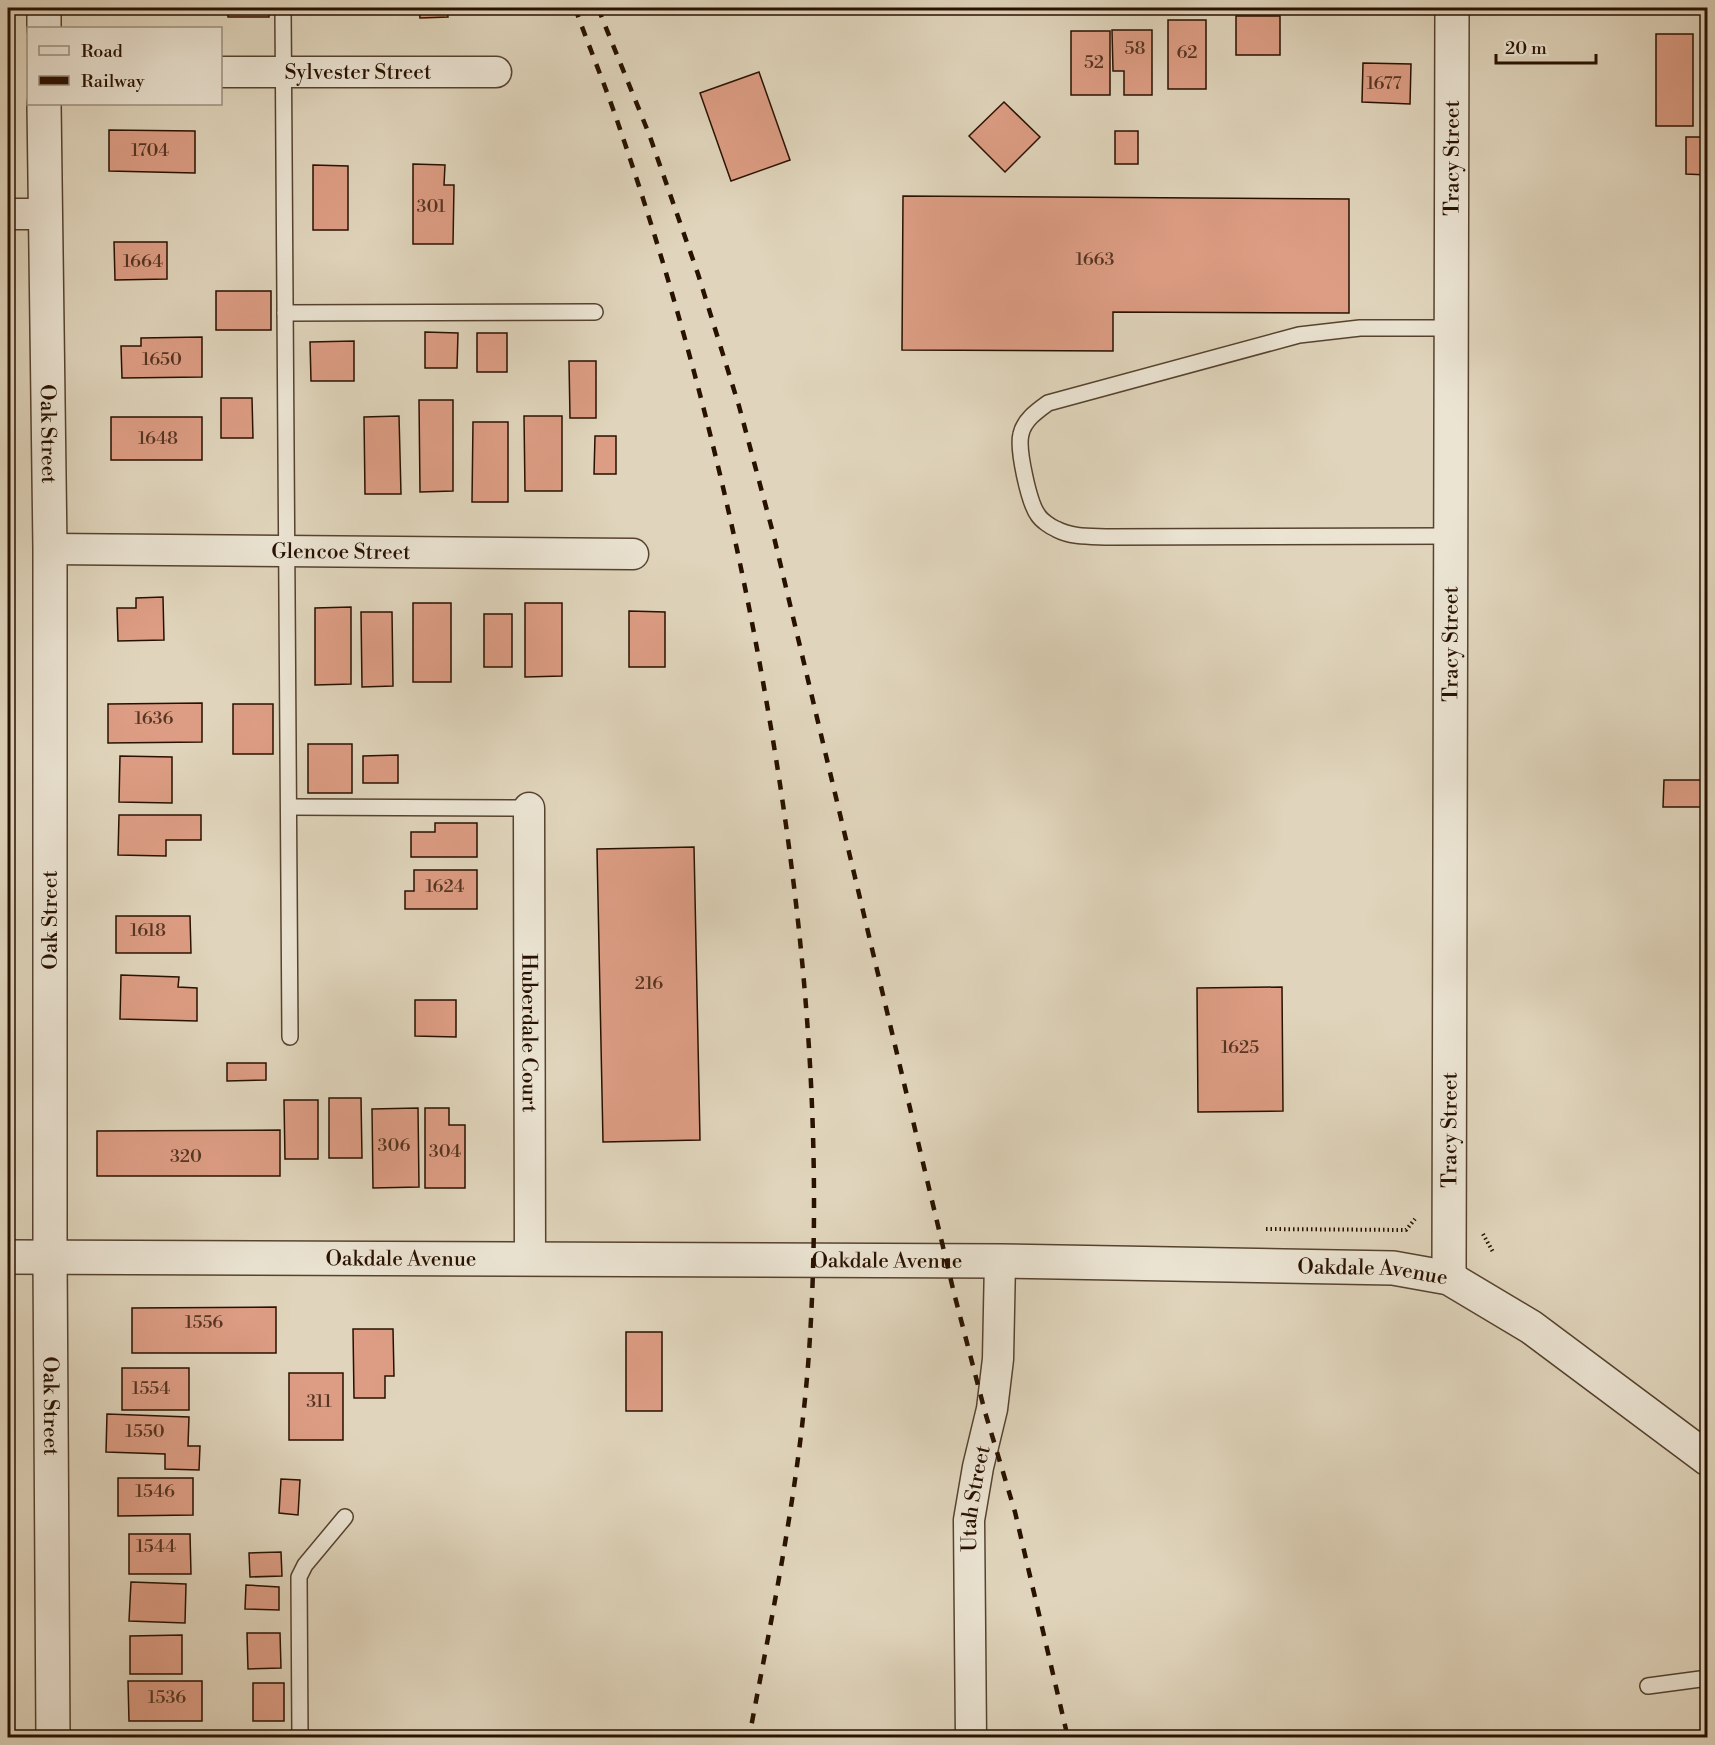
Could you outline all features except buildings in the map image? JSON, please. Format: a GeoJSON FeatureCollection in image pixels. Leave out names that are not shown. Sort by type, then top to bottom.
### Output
{"type":"FeatureCollection","features":[{"type":"Feature","properties":{"kind":"street"},"geometry":{"type":"LineString","coordinates":[[44,8],[44,27]]}},
{"type":"Feature","properties":{"kind":"street","name":"Tracy Street"},"geometry":{"type":"LineString","coordinates":[[1449,1278],[1452,9]]}},
{"type":"Feature","properties":{"kind":"street","name":"Sylvester Street"},"geometry":{"type":"LineString","coordinates":[[222,72],[496,72]]}},
{"type":"Feature","properties":{"kind":"street","name":"Oak Street"},"geometry":{"type":"LineString","coordinates":[[44,105],[50,549],[53,1737]]}},
{"type":"Feature","properties":{"kind":"street"},"geometry":{"type":"LineString","coordinates":[[8,214],[45,214]]}},
{"type":"Feature","properties":{"kind":"street","name":"Glencoe Street"},"geometry":{"type":"LineString","coordinates":[[50,549],[633,554]]}},
{"type":"Feature","properties":{"kind":"street","name":"Huberdale Court"},"geometry":{"type":"LineString","coordinates":[[530,808],[530,1259]]}},
{"type":"Feature","properties":{"kind":"street","name":"Oakdale Avenue"},"geometry":{"type":"LineString","coordinates":[[8,1257],[1000,1261],[1393,1268],[1449,1278],[1531,1327],[1707,1459]]}},
{"type":"Feature","properties":{"kind":"street","name":"Utah Street"},"geometry":{"type":"LineString","coordinates":[[971,1737],[969,1520],[978,1467],[992,1409],[999,1359],[1000,1261]]}},
{"type":"Feature","properties":{"kind":"lane"},"geometry":{"type":"LineString","coordinates":[[283,8],[290,1037]]}},
{"type":"Feature","properties":{"kind":"lane"},"geometry":{"type":"LineString","coordinates":[[285,313],[595,312]]}},
{"type":"Feature","properties":{"kind":"lane"},"geometry":{"type":"LineString","coordinates":[[1451,328],[1360,328],[1299,335],[1048,403],[1030,417],[1021,434],[1020,456],[1037,515],[1055,529],[1074,535],[1111,537],[1451,536]]}},
{"type":"Feature","properties":{"kind":"lane"},"geometry":{"type":"LineString","coordinates":[[289,807],[530,808]]}},
{"type":"Feature","properties":{"kind":"lane"},"geometry":{"type":"LineString","coordinates":[[300,1737],[299,1577],[305,1565],[345,1517]]}},
{"type":"Feature","properties":{"kind":"lane"},"geometry":{"type":"LineString","coordinates":[[1648,1686],[1707,1678]]}},
{"type":"Feature","properties":{"kind":"path"},"geometry":{"type":"LineString","coordinates":[[794,8],[1707,11]]}},
{"type":"Feature","properties":{"kind":"path"},"geometry":{"type":"LineString","coordinates":[[1263,1229],[1406,1230],[1418,1215]]}},
{"type":"Feature","properties":{"kind":"railway"},"geometry":{"type":"LineString","coordinates":[[575,8],[616,116],[644,202],[705,413],[738,555],[766,699],[791,861],[800,943],[812,1106],[814,1188],[809,1352],[792,1498],[749,1738]]}},
{"type":"Feature","properties":{"kind":"railway"},"geometry":{"type":"LineString","coordinates":[[598,8],[649,134],[698,274],[739,406],[773,533],[954,1293],[985,1412],[1015,1512],[1068,1738]]}}]}
